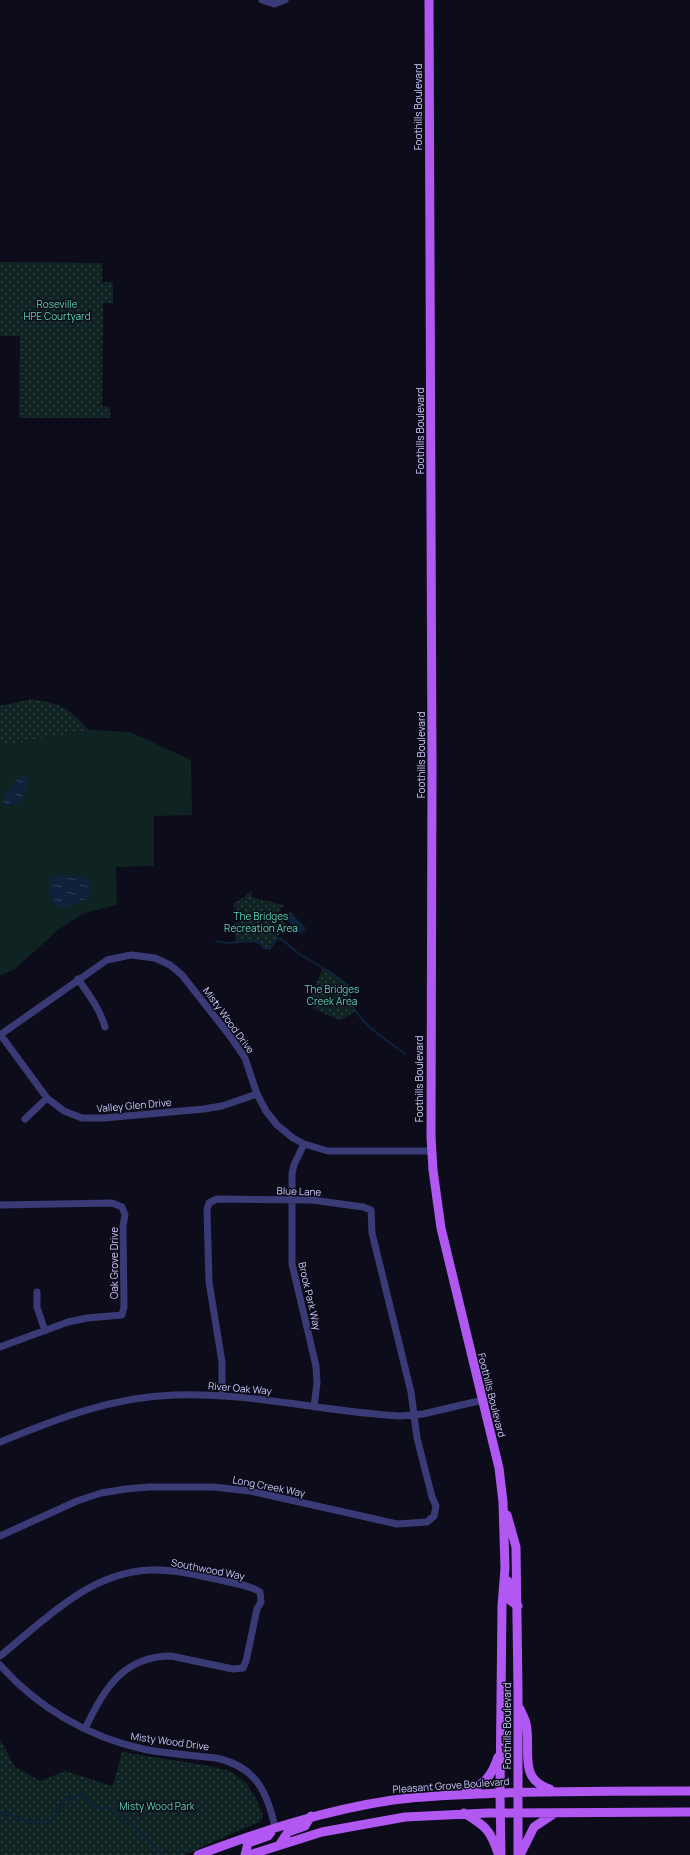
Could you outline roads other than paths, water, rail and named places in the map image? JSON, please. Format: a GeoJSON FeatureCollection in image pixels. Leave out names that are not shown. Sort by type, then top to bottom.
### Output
{"type":"FeatureCollection","features":[{"type":"Feature","properties":{"kind":"main road","name":"Foothills Boulevard"},"geometry":{"type":"LineString","coordinates":[[429,0],[432,770],[431,1151],[441,1228],[499,1468],[503,1502],[505,1568],[502,1606],[500,1855]]}},
{"type":"Feature","properties":{"kind":"main road","name":"Foothills Boulevard"},"geometry":{"type":"LineString","coordinates":[[503,1502],[516,1546],[518,1606],[516,1632],[519,1855]]}},
{"type":"Feature","properties":{"kind":"main road"},"geometry":{"type":"LineString","coordinates":[[505,1568],[511,1602],[518,1606]]}},
{"type":"Feature","properties":{"kind":"main road"},"geometry":{"type":"LineString","coordinates":[[502,1606],[511,1612],[516,1632]]}},
{"type":"Feature","properties":{"kind":"main road"},"geometry":{"type":"LineString","coordinates":[[518,1705],[526,1723],[529,1773],[538,1784],[558,1792]]}},
{"type":"Feature","properties":{"kind":"main road"},"geometry":{"type":"LineString","coordinates":[[464,1794],[480,1785],[491,1774],[501,1746]]}},
{"type":"Feature","properties":{"kind":"main road","name":"Pleasant Grove Boulevard"},"geometry":{"type":"LineString","coordinates":[[198,1855],[275,1827],[311,1816],[394,1800],[464,1794],[500,1794],[518,1792],[690,1791]]}},
{"type":"Feature","properties":{"kind":"main road"},"geometry":{"type":"LineString","coordinates":[[249,1855],[322,1832],[405,1817],[500,1812],[690,1812]]}},
{"type":"Feature","properties":{"kind":"main road"},"geometry":{"type":"LineString","coordinates":[[464,1813],[486,1827],[493,1837],[500,1855]]}},
{"type":"Feature","properties":{"kind":"main road"},"geometry":{"type":"LineString","coordinates":[[519,1855],[534,1827],[555,1813]]}},
{"type":"Feature","properties":{"kind":"main road"},"geometry":{"type":"LineString","coordinates":[[280,1844],[288,1832],[305,1826],[311,1816]]}},
{"type":"Feature","properties":{"kind":"main road"},"geometry":{"type":"LineString","coordinates":[[245,1855],[248,1843],[268,1836],[275,1827]]}},
{"type":"Feature","properties":{"kind":"street"},"geometry":{"type":"LineString","coordinates":[[262,0],[274,4],[285,0]]}},
{"type":"Feature","properties":{"kind":"street","name":"Misty Wood Drive"},"geometry":{"type":"LineString","coordinates":[[0,1035],[103,962],[122,956],[147,956],[170,965],[188,981],[242,1052],[248,1064],[257,1094],[266,1111],[277,1125],[304,1144],[328,1151],[431,1151]]}},
{"type":"Feature","properties":{"kind":"street"},"geometry":{"type":"LineString","coordinates":[[78,979],[96,1005],[105,1027]]}},
{"type":"Feature","properties":{"kind":"street","name":"Valley Glen Drive"},"geometry":{"type":"LineString","coordinates":[[0,1035],[46,1098],[73,1115],[98,1119],[214,1108],[257,1094]]}},
{"type":"Feature","properties":{"kind":"street"},"geometry":{"type":"LineString","coordinates":[[25,1119],[46,1098]]}},
{"type":"Feature","properties":{"kind":"street","name":"Brook Park Way"},"geometry":{"type":"LineString","coordinates":[[304,1144],[294,1165],[292,1174],[292,1264],[316,1366],[317,1383],[314,1407]]}},
{"type":"Feature","properties":{"kind":"street","name":"Blue Lane"},"geometry":{"type":"LineString","coordinates":[[222,1396],[222,1362],[209,1282],[207,1210],[209,1203],[217,1199],[312,1200],[363,1207],[371,1210],[372,1233],[411,1392],[414,1415]]}},
{"type":"Feature","properties":{"kind":"street","name":"Oak Grove Drive"},"geometry":{"type":"LineString","coordinates":[[0,1205],[112,1203],[122,1207],[125,1215],[123,1226],[124,1307],[122,1315],[87,1318],[68,1322],[0,1348]]}},
{"type":"Feature","properties":{"kind":"street"},"geometry":{"type":"LineString","coordinates":[[37,1292],[37,1307],[45,1330]]}},
{"type":"Feature","properties":{"kind":"street","name":"River Oak Way"},"geometry":{"type":"LineString","coordinates":[[0,1442],[78,1412],[106,1404],[138,1398],[174,1395],[222,1396],[388,1415],[414,1415],[483,1400]]}},
{"type":"Feature","properties":{"kind":"street","name":"Long Creek Way"},"geometry":{"type":"LineString","coordinates":[[0,1536],[77,1501],[101,1493],[126,1488],[149,1487],[231,1488],[389,1523],[408,1524],[428,1522],[434,1516],[436,1506],[432,1497],[417,1438],[414,1415]]}},
{"type":"Feature","properties":{"kind":"street","name":"Southwood Way"},"geometry":{"type":"LineString","coordinates":[[0,1656],[69,1600],[91,1586],[112,1577],[130,1572],[170,1570],[242,1586],[253,1587],[260,1592],[261,1602],[243,1668],[234,1669],[171,1656],[162,1656],[143,1661],[125,1670],[111,1683],[99,1701],[85,1729]]}},
{"type":"Feature","properties":{"kind":"street","name":"Misty Wood Drive"},"geometry":{"type":"LineString","coordinates":[[0,1665],[38,1701],[62,1717],[85,1729],[113,1740],[143,1749],[216,1758],[234,1763],[252,1775],[261,1786],[268,1802],[275,1827]]}},
{"type":"Feature","properties":{"kind":"water"},"geometry":{"type":"Polygon","coordinates":[[[25,775],[28,776],[28,781],[26,792],[23,797],[15,804],[4,805],[5,796],[10,787],[13,783],[25,775]]]}},
{"type":"Feature","properties":{"kind":"water"},"geometry":{"type":"Polygon","coordinates":[[[76,876],[87,880],[91,884],[91,890],[88,898],[65,907],[55,905],[50,897],[49,881],[51,877],[76,876]]]}},
{"type":"Feature","properties":{"kind":"water"},"geometry":{"type":"Polygon","coordinates":[[[290,912],[306,928],[301,934],[285,918],[290,912]]]}},
{"type":"Feature","properties":{"kind":"waterway"},"geometry":{"type":"LineString","coordinates":[[216,941],[226,943],[257,941],[264,948],[269,949],[278,938],[283,940],[298,953],[331,973],[350,987],[351,1003],[361,1018],[405,1054]]}},
{"type":"Feature","properties":{"kind":"waterway"},"geometry":{"type":"LineString","coordinates":[[0,1812],[30,1822],[50,1821],[67,1799],[82,1794],[95,1808],[113,1808],[163,1855]]}},
{"type":"Feature","properties":{"kind":"park label","name":"Roseville HPE Courtyard"},"geometry":{"type":"Point","coordinates":[57,310]}},
{"type":"Feature","properties":{"kind":"park label","name":"The Bridges Recreation Area"},"geometry":{"type":"Point","coordinates":[261,922]}},
{"type":"Feature","properties":{"kind":"park label","name":"The Bridges Creek Area"},"geometry":{"type":"Point","coordinates":[332,994]}},
{"type":"Feature","properties":{"kind":"park label","name":"Misty Wood Park"},"geometry":{"type":"Point","coordinates":[157,1806]}}]}
